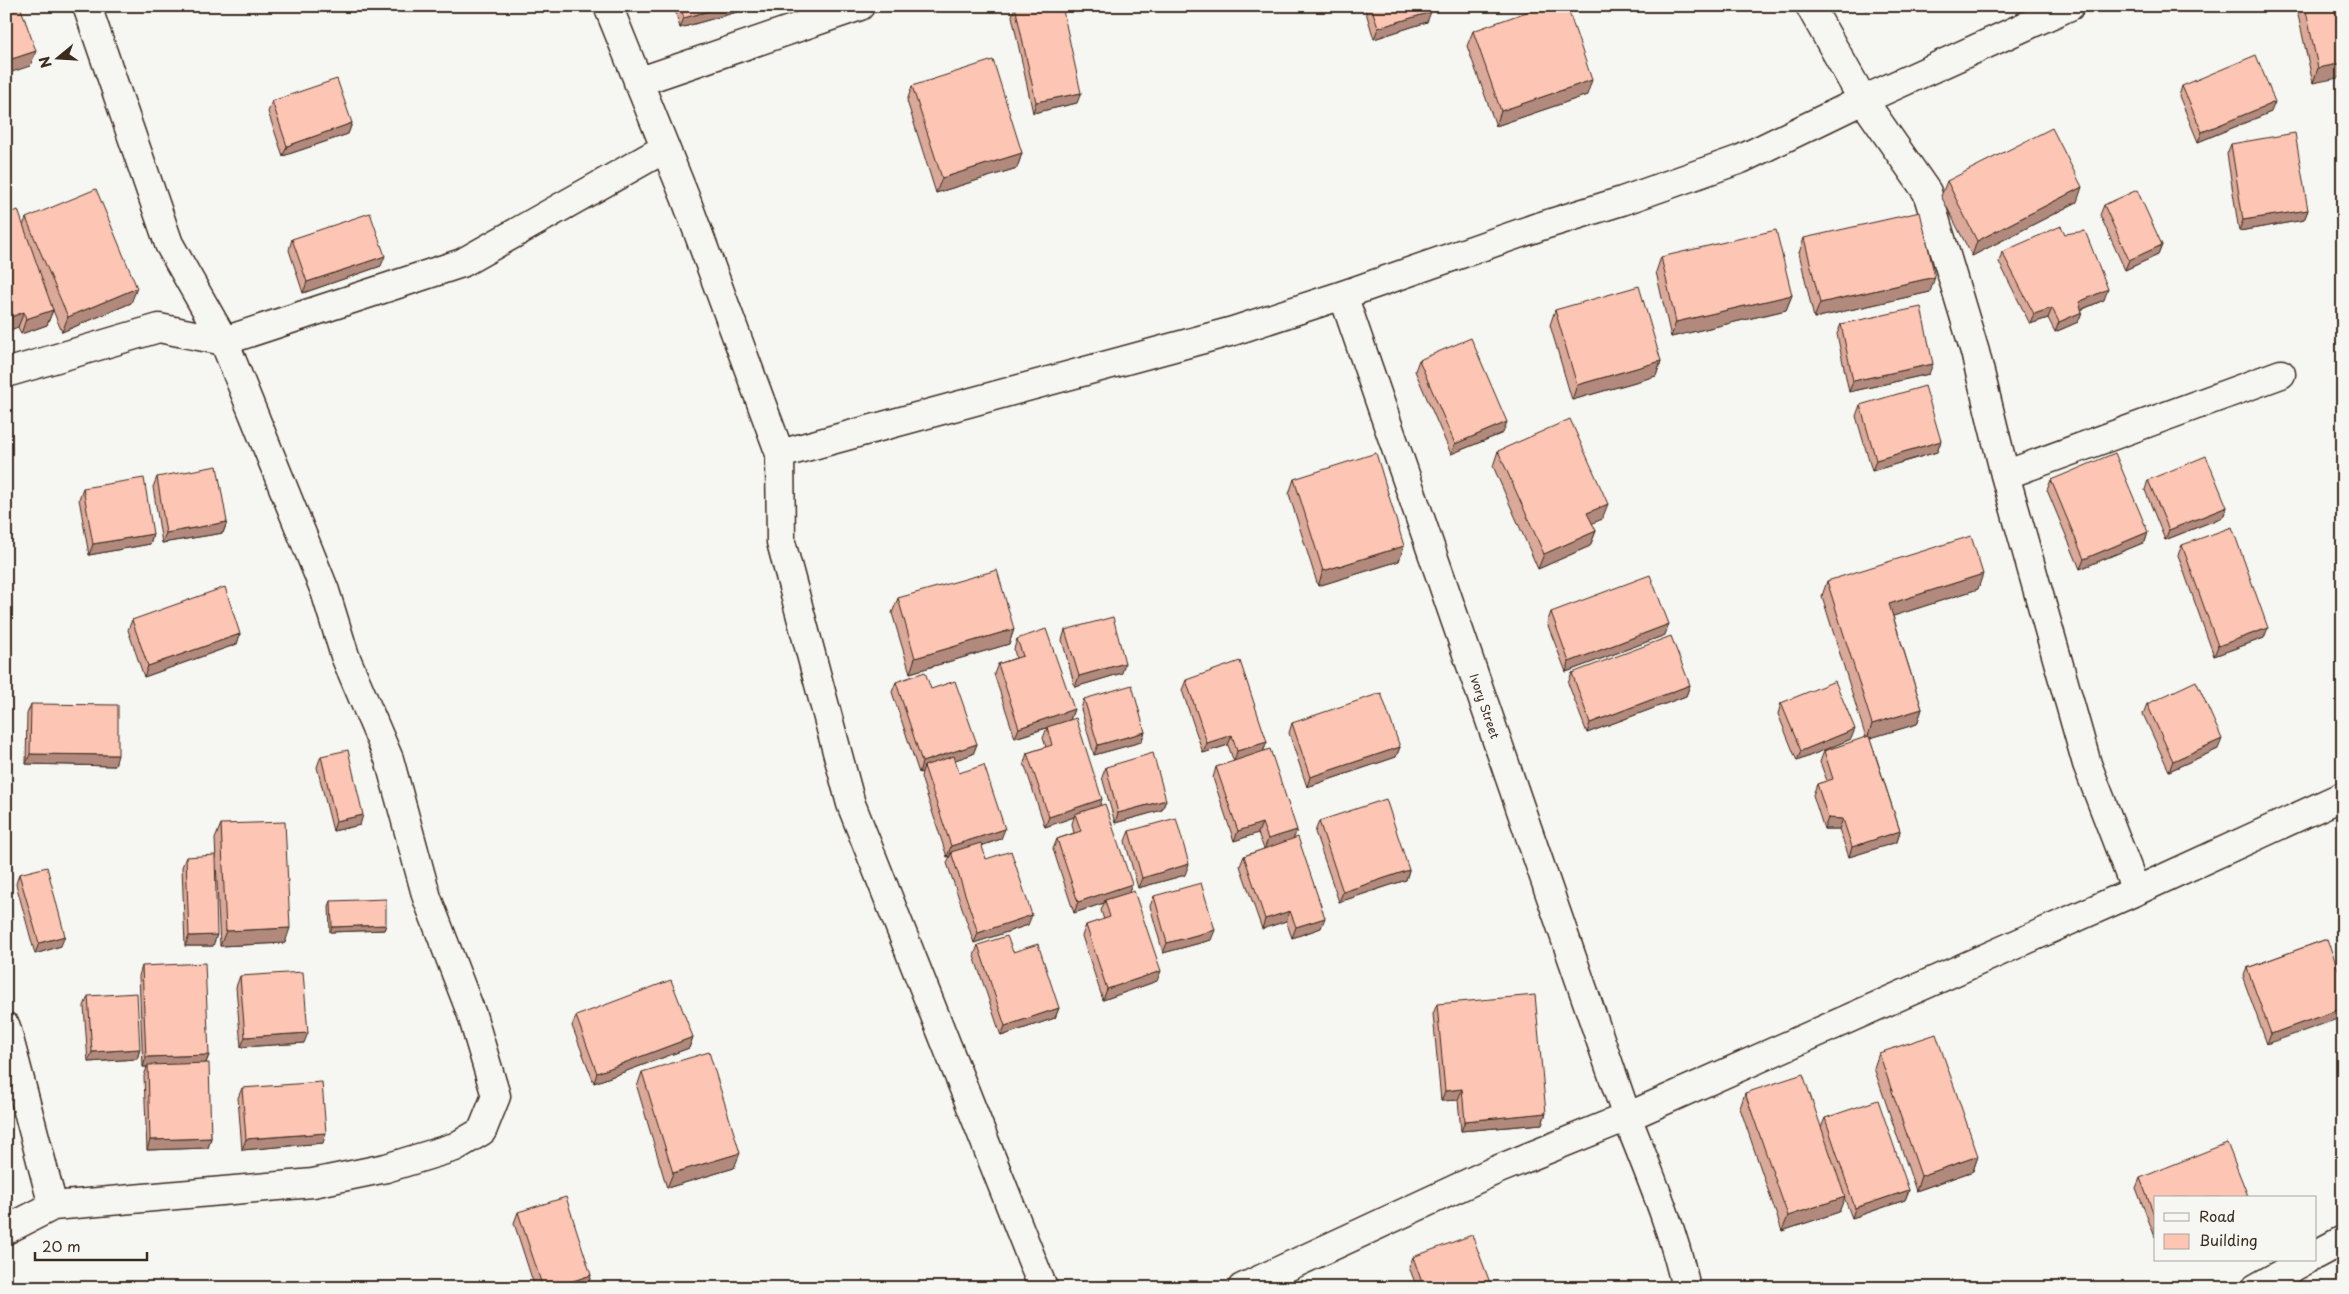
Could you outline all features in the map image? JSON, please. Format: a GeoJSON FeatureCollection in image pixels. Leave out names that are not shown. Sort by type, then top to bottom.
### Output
{"type":"FeatureCollection","features":[{"type":"Feature","properties":{"kind":"street"},"geometry":{"type":"LineString","coordinates":[[6,1230],[53,1206],[313,1183],[386,1168],[455,1147],[482,1130],[496,1096],[472,1015],[427,898],[389,759],[345,656],[325,591],[224,341],[170,244],[87,6]]}},
{"type":"Feature","properties":{"kind":"street"},"geometry":{"type":"LineString","coordinates":[[608,6],[685,197],[780,454],[781,542],[851,804],[1043,1288]]}},
{"type":"Feature","properties":{"kind":"street"},"geometry":{"type":"LineString","coordinates":[[638,82],[860,6]]}},
{"type":"Feature","properties":{"kind":"street"},"geometry":{"type":"LineString","coordinates":[[1810,6],[1863,100],[1927,192],[1975,352],[2005,475],[2087,764],[2136,891]]}},
{"type":"Feature","properties":{"kind":"street"},"geometry":{"type":"LineString","coordinates":[[780,454],[1233,331],[1741,159],[1863,100],[2070,6]]}},
{"type":"Feature","properties":{"kind":"street"},"geometry":{"type":"LineString","coordinates":[[6,374],[159,328],[224,341],[462,263],[664,148]]}},
{"type":"Feature","properties":{"kind":"street","name":"Ivory Street"},"geometry":{"type":"LineString","coordinates":[[1344,295],[1628,1117],[1664,1212],[1680,1260],[1686,1288]]}},
{"type":"Feature","properties":{"kind":"street"},"geometry":{"type":"LineString","coordinates":[[2005,475],[2281,374]]}},
{"type":"Feature","properties":{"kind":"street"},"geometry":{"type":"LineString","coordinates":[[1242,1288],[1494,1171],[1628,1117],[2136,891],[2343,796]]}},
{"type":"Feature","properties":{"kind":"street"},"geometry":{"type":"LineString","coordinates":[[6,1027],[53,1206]]}},
{"type":"Feature","properties":{"kind":"street"},"geometry":{"type":"LineString","coordinates":[[2316,1254],[2343,1240]]}},
{"type":"Feature","properties":{"kind":"street"},"geometry":{"type":"LineString","coordinates":[[2256,1288],[2302,1262]]}},
{"type":"Feature","properties":{"kind":"building"},"geometry":{"type":"Polygon","coordinates":[[[6,6],[20,6],[36,51],[6,61],[6,6]]]}},
{"type":"Feature","properties":{"kind":"building"},"geometry":{"type":"Polygon","coordinates":[[[680,6],[726,6],[684,18],[680,6]]]}},
{"type":"Feature","properties":{"kind":"building"},"geometry":{"type":"Polygon","coordinates":[[[1015,6],[1062,6],[1081,93],[1036,102],[1015,6]]]}},
{"type":"Feature","properties":{"kind":"building"},"geometry":{"type":"Polygon","coordinates":[[[1371,6],[1429,6],[1431,12],[1378,28],[1371,6]]]}},
{"type":"Feature","properties":{"kind":"building"},"geometry":{"type":"Polygon","coordinates":[[[1543,6],[1567,6],[1592,80],[1501,111],[1473,31],[1543,6]]]}},
{"type":"Feature","properties":{"kind":"building"},"geometry":{"type":"Polygon","coordinates":[[[2305,6],[2343,6],[2343,63],[2318,68],[2305,6]]]}},
{"type":"Feature","properties":{"kind":"building"},"geometry":{"type":"Polygon","coordinates":[[[2256,55],[2275,102],[2202,132],[2182,86],[2256,55]]]}},
{"type":"Feature","properties":{"kind":"building"},"geometry":{"type":"Polygon","coordinates":[[[993,60],[1022,153],[942,178],[912,86],[993,60]]]}},
{"type":"Feature","properties":{"kind":"building"},"geometry":{"type":"Polygon","coordinates":[[[337,79],[352,123],[287,146],[272,101],[337,79]]]}},
{"type":"Feature","properties":{"kind":"building"},"geometry":{"type":"Polygon","coordinates":[[[2052,128],[2082,187],[1977,241],[1947,181],[2052,128]]]}},
{"type":"Feature","properties":{"kind":"building"},"geometry":{"type":"Polygon","coordinates":[[[2295,133],[2308,210],[2243,220],[2231,144],[2295,133]]]}},
{"type":"Feature","properties":{"kind":"building"},"geometry":{"type":"Polygon","coordinates":[[[96,189],[137,288],[68,317],[26,218],[96,189]]]}},
{"type":"Feature","properties":{"kind":"building"},"geometry":{"type":"Polygon","coordinates":[[[2137,190],[2162,245],[2129,260],[2104,205],[2137,190]]]}},
{"type":"Feature","properties":{"kind":"building"},"geometry":{"type":"Polygon","coordinates":[[[18,210],[53,310],[26,319],[24,312],[6,319],[6,214],[18,210]]]}},
{"type":"Feature","properties":{"kind":"building"},"geometry":{"type":"Polygon","coordinates":[[[1920,212],[1935,277],[1820,303],[1804,238],[1920,212]]]}},
{"type":"Feature","properties":{"kind":"building"},"geometry":{"type":"Polygon","coordinates":[[[370,213],[385,256],[307,282],[292,239],[370,213]]]}},
{"type":"Feature","properties":{"kind":"building"},"geometry":{"type":"Polygon","coordinates":[[[2061,226],[2065,234],[2085,231],[2108,289],[2079,302],[2082,312],[2059,322],[2052,308],[2034,314],[2002,252],[2061,226]]]}},
{"type":"Feature","properties":{"kind":"building"},"geometry":{"type":"Polygon","coordinates":[[[1776,230],[1792,295],[1676,322],[1661,257],[1776,230]]]}},
{"type":"Feature","properties":{"kind":"building"},"geometry":{"type":"Polygon","coordinates":[[[1639,286],[1661,361],[1577,385],[1555,310],[1639,286]]]}},
{"type":"Feature","properties":{"kind":"building"},"geometry":{"type":"Polygon","coordinates":[[[1921,307],[1933,364],[1853,381],[1841,324],[1921,307]]]}},
{"type":"Feature","properties":{"kind":"building"},"geometry":{"type":"Polygon","coordinates":[[[1471,338],[1507,422],[1455,444],[1419,360],[1471,338]]]}},
{"type":"Feature","properties":{"kind":"building"},"geometry":{"type":"Polygon","coordinates":[[[1925,386],[1941,441],[1876,460],[1860,405],[1925,386]]]}},
{"type":"Feature","properties":{"kind":"building"},"geometry":{"type":"Polygon","coordinates":[[[1570,419],[1608,504],[1587,513],[1596,531],[1544,554],[1498,451],[1570,419]]]}},
{"type":"Feature","properties":{"kind":"building"},"geometry":{"type":"Polygon","coordinates":[[[1376,453],[1404,546],[1323,571],[1294,479],[1376,453]]]}},
{"type":"Feature","properties":{"kind":"building"},"geometry":{"type":"Polygon","coordinates":[[[2115,453],[2148,532],[2084,559],[2051,480],[2115,453]]]}},
{"type":"Feature","properties":{"kind":"building"},"geometry":{"type":"Polygon","coordinates":[[[2206,456],[2227,507],[2169,530],[2148,480],[2206,456]]]}},
{"type":"Feature","properties":{"kind":"building"},"geometry":{"type":"Polygon","coordinates":[[[217,466],[227,522],[166,533],[157,477],[217,466]]]}},
{"type":"Feature","properties":{"kind":"building"},"geometry":{"type":"Polygon","coordinates":[[[144,478],[153,534],[93,544],[83,488],[144,478]]]}},
{"type":"Feature","properties":{"kind":"building"},"geometry":{"type":"Polygon","coordinates":[[[2232,527],[2268,628],[2218,646],[2182,545],[2232,527]]]}},
{"type":"Feature","properties":{"kind":"building"},"geometry":{"type":"Polygon","coordinates":[[[1971,536],[1983,574],[1889,604],[1922,709],[1872,724],[1827,581],[1971,536]]]}},
{"type":"Feature","properties":{"kind":"building"},"geometry":{"type":"Polygon","coordinates":[[[997,570],[1014,629],[915,658],[898,598],[997,570]]]}},
{"type":"Feature","properties":{"kind":"building"},"geometry":{"type":"Polygon","coordinates":[[[1650,575],[1669,624],[1569,662],[1551,612],[1650,575]]]}},
{"type":"Feature","properties":{"kind":"building"},"geometry":{"type":"Polygon","coordinates":[[[225,587],[240,634],[148,666],[132,620],[225,587]]]}},
{"type":"Feature","properties":{"kind":"building"},"geometry":{"type":"Polygon","coordinates":[[[1113,617],[1125,663],[1079,676],[1065,630],[1113,617]]]}},
{"type":"Feature","properties":{"kind":"building"},"geometry":{"type":"Polygon","coordinates":[[[1046,629],[1074,709],[1019,728],[998,664],[1023,656],[1017,639],[1046,629]]]}},
{"type":"Feature","properties":{"kind":"building"},"geometry":{"type":"Polygon","coordinates":[[[1671,636],[1690,685],[1590,723],[1572,673],[1671,636]]]}},
{"type":"Feature","properties":{"kind":"building"},"geometry":{"type":"Polygon","coordinates":[[[1240,661],[1267,742],[1237,751],[1232,735],[1207,743],[1186,680],[1240,661]]]}},
{"type":"Feature","properties":{"kind":"building"},"geometry":{"type":"Polygon","coordinates":[[[925,672],[931,689],[955,681],[977,744],[922,762],[896,682],[925,672]]]}},
{"type":"Feature","properties":{"kind":"building"},"geometry":{"type":"Polygon","coordinates":[[[1835,681],[1855,729],[1801,751],[1781,703],[1835,681]]]}},
{"type":"Feature","properties":{"kind":"building"},"geometry":{"type":"Polygon","coordinates":[[[2196,681],[2222,739],[2173,761],[2147,704],[2196,681]]]}},
{"type":"Feature","properties":{"kind":"building"},"geometry":{"type":"Polygon","coordinates":[[[1132,685],[1145,732],[1098,745],[1084,699],[1132,685]]]}},
{"type":"Feature","properties":{"kind":"building"},"geometry":{"type":"Polygon","coordinates":[[[1381,693],[1400,747],[1310,777],[1292,723],[1381,693]]]}},
{"type":"Feature","properties":{"kind":"building"},"geometry":{"type":"Polygon","coordinates":[[[31,704],[118,705],[118,755],[30,754],[31,704]]]}},
{"type":"Feature","properties":{"kind":"building"},"geometry":{"type":"Polygon","coordinates":[[[1076,718],[1102,799],[1049,817],[1027,753],[1052,745],[1047,727],[1076,718]]]}},
{"type":"Feature","properties":{"kind":"building"},"geometry":{"type":"Polygon","coordinates":[[[1869,736],[1900,831],[1852,847],[1843,819],[1828,818],[1817,784],[1833,779],[1824,751],[1869,736]]]}},
{"type":"Feature","properties":{"kind":"building"},"geometry":{"type":"Polygon","coordinates":[[[1270,749],[1297,830],[1268,839],[1262,823],[1238,831],[1216,767],[1270,749]]]}},
{"type":"Feature","properties":{"kind":"building"},"geometry":{"type":"Polygon","coordinates":[[[348,750],[363,815],[336,821],[321,756],[348,750]]]}},
{"type":"Feature","properties":{"kind":"building"},"geometry":{"type":"Polygon","coordinates":[[[1153,753],[1166,800],[1118,813],[1106,767],[1153,753]]]}},
{"type":"Feature","properties":{"kind":"building"},"geometry":{"type":"Polygon","coordinates":[[[954,756],[959,773],[984,765],[1005,829],[951,846],[924,766],[954,756]]]}},
{"type":"Feature","properties":{"kind":"building"},"geometry":{"type":"Polygon","coordinates":[[[1386,799],[1409,870],[1343,892],[1319,821],[1386,799]]]}},
{"type":"Feature","properties":{"kind":"building"},"geometry":{"type":"Polygon","coordinates":[[[1105,804],[1132,884],[1078,902],[1057,839],[1081,831],[1075,814],[1105,804]]]}},
{"type":"Feature","properties":{"kind":"building"},"geometry":{"type":"Polygon","coordinates":[[[1176,818],[1189,864],[1142,878],[1129,831],[1176,818]]]}},
{"type":"Feature","properties":{"kind":"building"},"geometry":{"type":"Polygon","coordinates":[[[285,822],[290,928],[226,931],[221,824],[285,822]]]}},
{"type":"Feature","properties":{"kind":"building"},"geometry":{"type":"Polygon","coordinates":[[[1298,837],[1325,918],[1296,927],[1290,911],[1265,919],[1244,856],[1298,837]]]}},
{"type":"Feature","properties":{"kind":"building"},"geometry":{"type":"Polygon","coordinates":[[[981,843],[986,859],[1011,851],[1032,915],[978,933],[951,852],[981,843]]]}},
{"type":"Feature","properties":{"kind":"building"},"geometry":{"type":"Polygon","coordinates":[[[215,855],[217,935],[189,936],[186,857],[215,855]]]}},
{"type":"Feature","properties":{"kind":"building"},"geometry":{"type":"Polygon","coordinates":[[[47,867],[65,936],[39,943],[19,874],[47,867]]]}},
{"type":"Feature","properties":{"kind":"building"},"geometry":{"type":"Polygon","coordinates":[[[1201,883],[1215,930],[1167,943],[1154,896],[1201,883]]]}},
{"type":"Feature","properties":{"kind":"building"},"geometry":{"type":"Polygon","coordinates":[[[1134,891],[1161,971],[1107,989],[1086,925],[1110,917],[1105,900],[1134,891]]]}},
{"type":"Feature","properties":{"kind":"building"},"geometry":{"type":"Polygon","coordinates":[[[386,899],[386,925],[332,927],[331,901],[386,899]]]}},
{"type":"Feature","properties":{"kind":"building"},"geometry":{"type":"Polygon","coordinates":[[[1007,936],[1013,952],[1038,944],[1059,1008],[1005,1026],[978,945],[1007,936]]]}},
{"type":"Feature","properties":{"kind":"building"},"geometry":{"type":"Polygon","coordinates":[[[2327,939],[2343,982],[2343,1008],[2271,1034],[2247,968],[2327,939]]]}},
{"type":"Feature","properties":{"kind":"building"},"geometry":{"type":"Polygon","coordinates":[[[205,963],[209,1055],[146,1057],[142,966],[205,963]]]}},
{"type":"Feature","properties":{"kind":"building"},"geometry":{"type":"Polygon","coordinates":[[[303,972],[308,1033],[245,1037],[240,976],[303,972]]]}},
{"type":"Feature","properties":{"kind":"building"},"geometry":{"type":"Polygon","coordinates":[[[671,980],[693,1037],[597,1073],[576,1016],[671,980]]]}},
{"type":"Feature","properties":{"kind":"building"},"geometry":{"type":"Polygon","coordinates":[[[137,993],[140,1049],[92,1052],[88,996],[137,993]]]}},
{"type":"Feature","properties":{"kind":"building"},"geometry":{"type":"Polygon","coordinates":[[[1535,995],[1546,1113],[1465,1121],[1462,1089],[1445,1091],[1437,1004],[1535,995]]]}},
{"type":"Feature","properties":{"kind":"building"},"geometry":{"type":"Polygon","coordinates":[[[1936,1034],[1978,1156],[1921,1176],[1879,1053],[1936,1034]]]}},
{"type":"Feature","properties":{"kind":"building"},"geometry":{"type":"Polygon","coordinates":[[[709,1052],[740,1153],[673,1173],[642,1072],[709,1052]]]}},
{"type":"Feature","properties":{"kind":"building"},"geometry":{"type":"Polygon","coordinates":[[[209,1063],[211,1138],[150,1140],[148,1065],[209,1063]]]}},
{"type":"Feature","properties":{"kind":"building"},"geometry":{"type":"Polygon","coordinates":[[[1803,1074],[1845,1197],[1788,1216],[1745,1093],[1803,1074]]]}},
{"type":"Feature","properties":{"kind":"building"},"geometry":{"type":"Polygon","coordinates":[[[322,1082],[326,1133],[246,1139],[242,1088],[322,1082]]]}},
{"type":"Feature","properties":{"kind":"building"},"geometry":{"type":"Polygon","coordinates":[[[1878,1100],[1909,1190],[1855,1208],[1825,1118],[1878,1100]]]}},
{"type":"Feature","properties":{"kind":"building"},"geometry":{"type":"Polygon","coordinates":[[[2227,1143],[2248,1196],[2154,1196],[2154,1214],[2140,1178],[2227,1143]]]}},
{"type":"Feature","properties":{"kind":"building"},"geometry":{"type":"Polygon","coordinates":[[[566,1197],[591,1275],[552,1288],[543,1288],[518,1212],[566,1197]]]}},
{"type":"Feature","properties":{"kind":"building"},"geometry":{"type":"Polygon","coordinates":[[[1472,1235],[1492,1288],[1424,1288],[1413,1257],[1472,1235]]]}}]}
